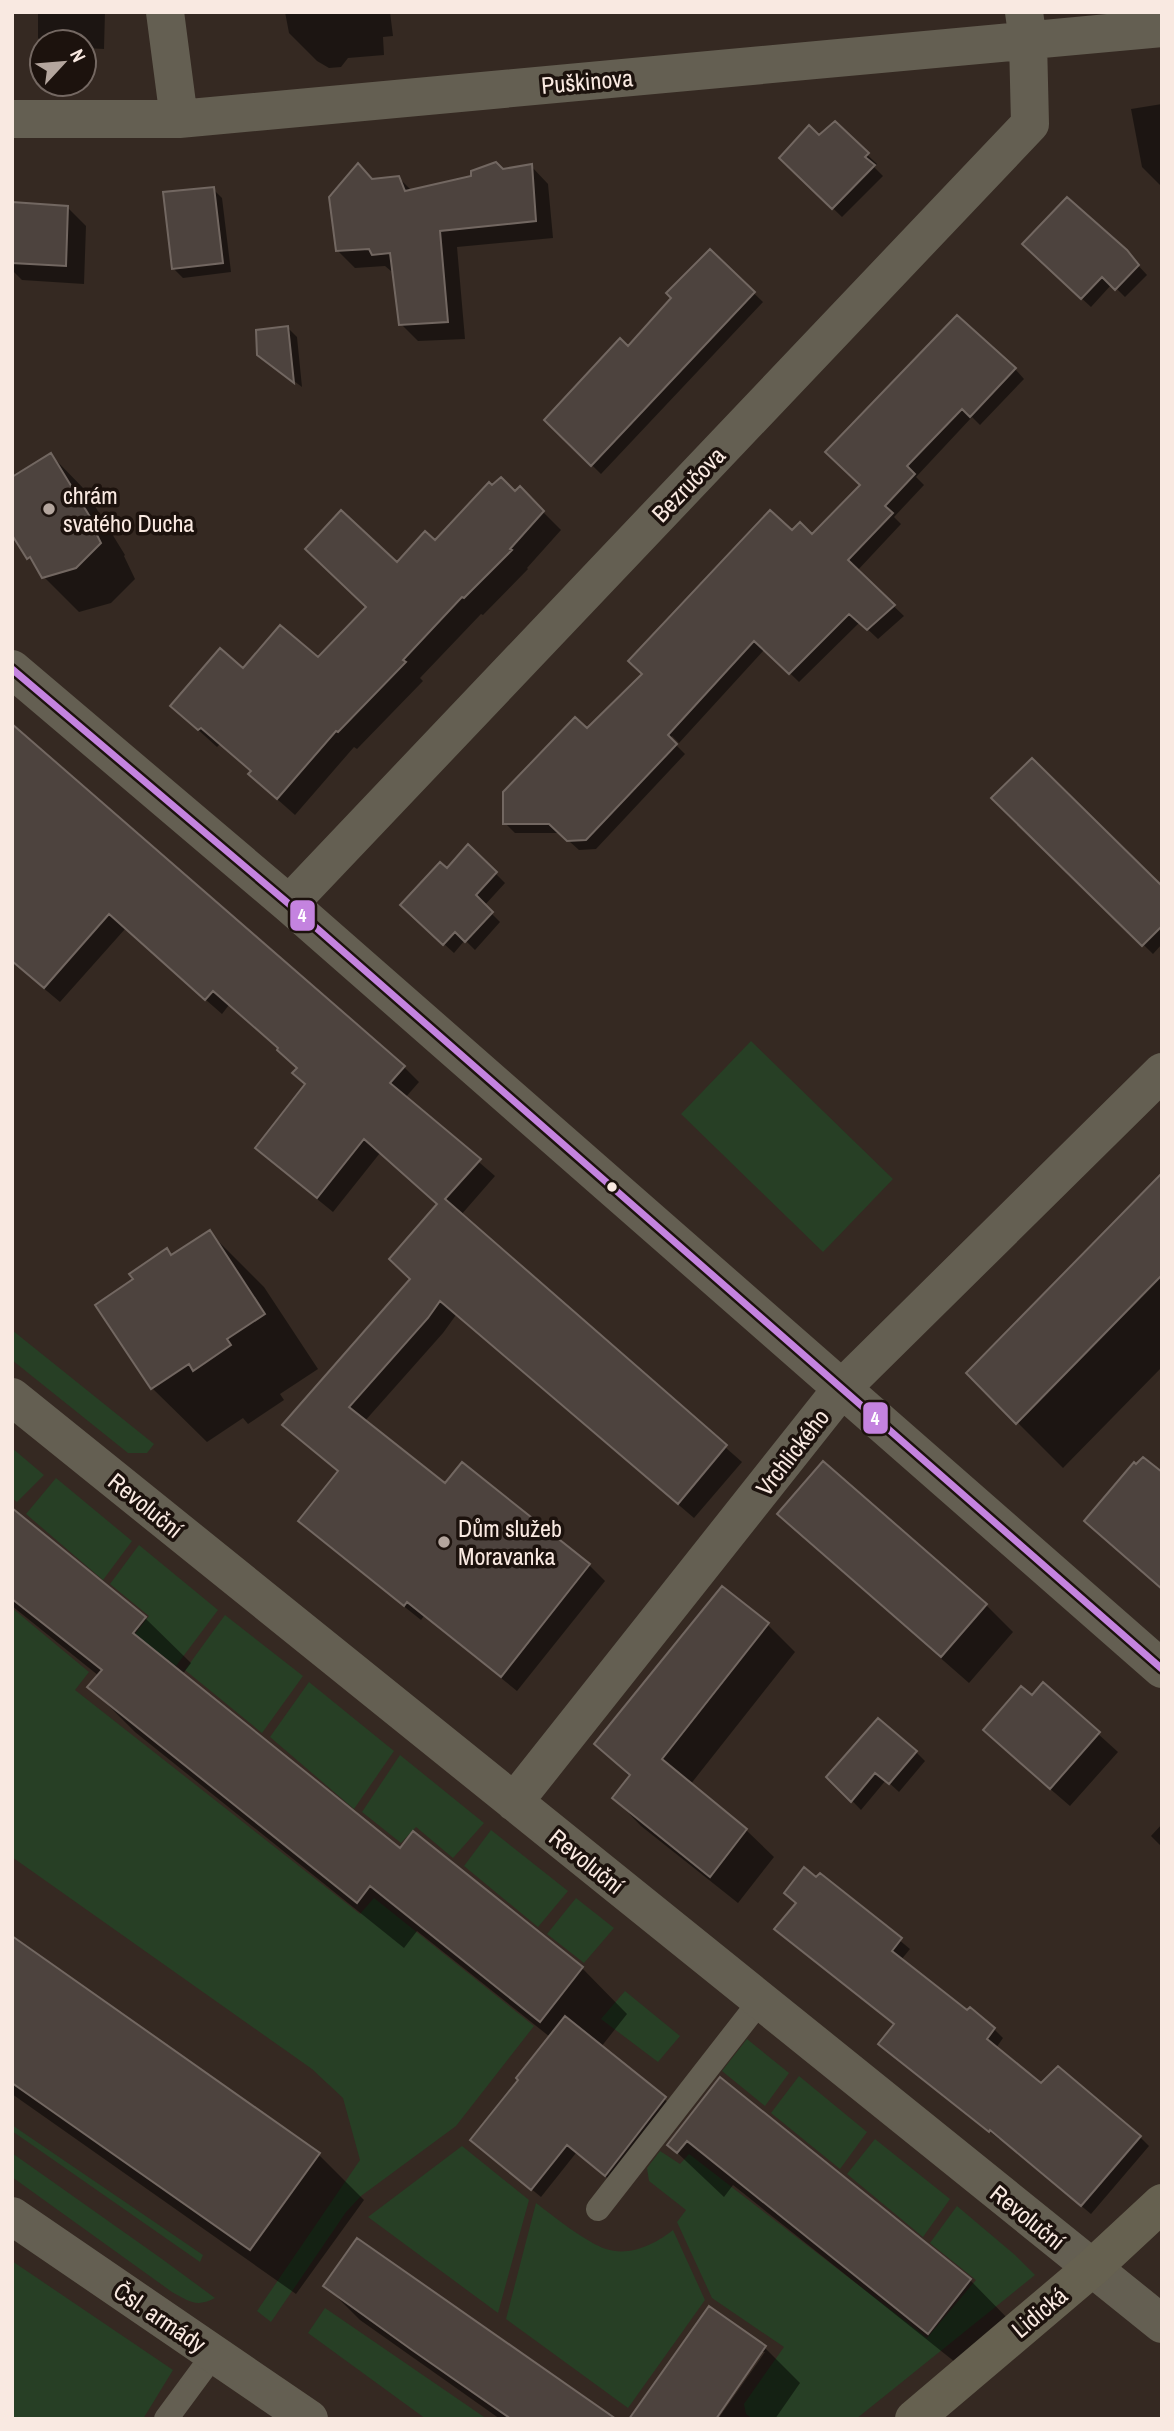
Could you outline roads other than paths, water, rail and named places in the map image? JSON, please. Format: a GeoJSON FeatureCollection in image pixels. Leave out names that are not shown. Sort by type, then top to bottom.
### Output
{"type":"FeatureCollection","features":[{"type":"Feature","properties":{"kind":"main road","name":"Lidická"},"geometry":{"type":"LineString","coordinates":[[914,2419],[1092,2268],[1162,2203]]}},
{"type":"Feature","properties":{"kind":"street"},"geometry":{"type":"LineString","coordinates":[[165,12],[179,119]]}},
{"type":"Feature","properties":{"kind":"street","name":"Puškinova"},"geometry":{"type":"LineString","coordinates":[[12,119],[179,119],[1026,26],[1162,28]]}},
{"type":"Feature","properties":{"kind":"street","name":"Bezručova"},"geometry":{"type":"LineString","coordinates":[[289,904],[1030,124],[1026,26]]}},
{"type":"Feature","properties":{"kind":"street"},"geometry":{"type":"LineString","coordinates":[[12,669],[289,904],[1162,1669]]}},
{"type":"Feature","properties":{"kind":"street","name":"Vrchlického"},"geometry":{"type":"LineString","coordinates":[[514,1802],[843,1387],[1162,1072]]}},
{"type":"Feature","properties":{"kind":"street","name":"Revoluční"},"geometry":{"type":"LineString","coordinates":[[12,1397],[1162,2324]]}},
{"type":"Feature","properties":{"kind":"street","name":"Čsl. armády"},"geometry":{"type":"LineString","coordinates":[[12,2216],[309,2419]]}},
{"type":"Feature","properties":{"kind":"lane"},"geometry":{"type":"LineString","coordinates":[[598,2209],[761,2001]]}},
{"type":"Feature","properties":{"kind":"lane"},"geometry":{"type":"LineString","coordinates":[[166,2419],[214,2354]]}},
{"type":"Feature","properties":{"kind":"place","name":"chrám svatého Ducha"},"geometry":{"type":"Point","coordinates":[49,509]}},
{"type":"Feature","properties":{"kind":"place","name":"Dům služeb Moravanka"},"geometry":{"type":"Point","coordinates":[444,1542]}}]}
